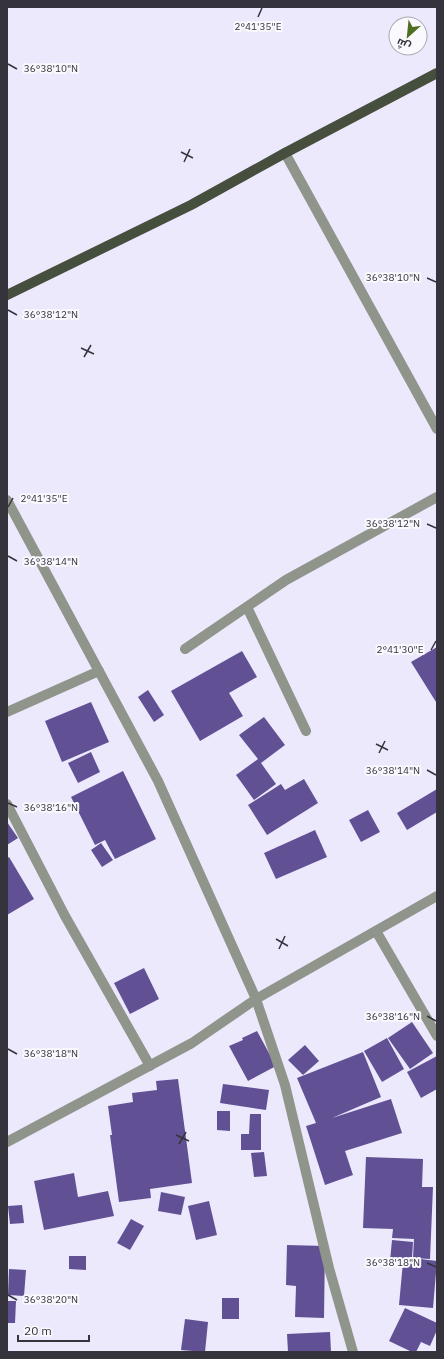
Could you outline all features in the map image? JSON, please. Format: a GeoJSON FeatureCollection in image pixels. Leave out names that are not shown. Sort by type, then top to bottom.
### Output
{"type":"FeatureCollection","features":[{"type":"Feature","properties":{"kind":"main road"},"geometry":{"type":"LineString","coordinates":[[7,295],[191,205],[437,72]]}},
{"type":"Feature","properties":{"kind":"street"},"geometry":{"type":"LineString","coordinates":[[285,153],[437,429]]}},
{"type":"Feature","properties":{"kind":"street"},"geometry":{"type":"LineString","coordinates":[[185,649],[286,580],[437,497]]}},
{"type":"Feature","properties":{"kind":"street"},"geometry":{"type":"LineString","coordinates":[[7,500],[158,781],[256,999],[285,1085],[329,1268],[353,1352]]}},
{"type":"Feature","properties":{"kind":"street"},"geometry":{"type":"LineString","coordinates":[[247,607],[306,732]]}},
{"type":"Feature","properties":{"kind":"street"},"geometry":{"type":"LineString","coordinates":[[7,712],[99,671]]}},
{"type":"Feature","properties":{"kind":"street"},"geometry":{"type":"LineString","coordinates":[[7,804],[65,916],[150,1066]]}},
{"type":"Feature","properties":{"kind":"street"},"geometry":{"type":"LineString","coordinates":[[7,1142],[192,1043],[256,999],[437,896]]}},
{"type":"Feature","properties":{"kind":"street"},"geometry":{"type":"LineString","coordinates":[[376,931],[437,1036]]}},
{"type":"Feature","properties":{"kind":"building"},"geometry":{"type":"Polygon","coordinates":[[[437,647],[437,701],[436,702],[411,662],[437,647]]]}},
{"type":"Feature","properties":{"kind":"building"},"geometry":{"type":"Polygon","coordinates":[[[242,651],[257,677],[229,693],[243,716],[200,741],[171,691],[242,651]]]}},
{"type":"Feature","properties":{"kind":"building"},"geometry":{"type":"Polygon","coordinates":[[[148,690],[164,715],[154,722],[138,697],[148,690]]]}},
{"type":"Feature","properties":{"kind":"building"},"geometry":{"type":"Polygon","coordinates":[[[91,702],[109,742],[62,762],[45,721],[91,702]]]}},
{"type":"Feature","properties":{"kind":"building"},"geometry":{"type":"Polygon","coordinates":[[[264,717],[285,745],[261,763],[276,784],[254,800],[236,775],[258,759],[239,735],[264,717]]]}},
{"type":"Feature","properties":{"kind":"building"},"geometry":{"type":"Polygon","coordinates":[[[91,752],[100,772],[78,783],[68,763],[91,752]]]}},
{"type":"Feature","properties":{"kind":"building"},"geometry":{"type":"Polygon","coordinates":[[[123,771],[156,839],[115,859],[105,840],[95,845],[71,797],[123,771]]]}},
{"type":"Feature","properties":{"kind":"building"},"geometry":{"type":"Polygon","coordinates":[[[304,779],[318,803],[267,835],[248,805],[281,784],[285,790],[304,779]]]}},
{"type":"Feature","properties":{"kind":"building"},"geometry":{"type":"Polygon","coordinates":[[[437,789],[437,812],[407,830],[397,813],[437,789]]]}},
{"type":"Feature","properties":{"kind":"building"},"geometry":{"type":"Polygon","coordinates":[[[368,810],[380,832],[361,842],[349,820],[368,810]]]}},
{"type":"Feature","properties":{"kind":"building"},"geometry":{"type":"Polygon","coordinates":[[[7,822],[18,838],[7,845],[7,822]]]}},
{"type":"Feature","properties":{"kind":"building"},"geometry":{"type":"Polygon","coordinates":[[[315,830],[327,857],[276,879],[264,853],[315,830]]]}},
{"type":"Feature","properties":{"kind":"building"},"geometry":{"type":"Polygon","coordinates":[[[101,843],[113,860],[102,867],[91,850],[101,843]]]}},
{"type":"Feature","properties":{"kind":"building"},"geometry":{"type":"Polygon","coordinates":[[[9,857],[34,899],[7,915],[7,858],[9,857]]]}},
{"type":"Feature","properties":{"kind":"building"},"geometry":{"type":"Polygon","coordinates":[[[144,968],[159,999],[130,1014],[114,983],[144,968]]]}},
{"type":"Feature","properties":{"kind":"building"},"geometry":{"type":"Polygon","coordinates":[[[412,1022],[433,1053],[410,1069],[388,1038],[412,1022]]]}},
{"type":"Feature","properties":{"kind":"building"},"geometry":{"type":"Polygon","coordinates":[[[257,1031],[276,1066],[248,1081],[229,1046],[243,1040],[242,1038],[257,1031]]]}},
{"type":"Feature","properties":{"kind":"building"},"geometry":{"type":"Polygon","coordinates":[[[387,1038],[404,1069],[382,1082],[364,1051],[387,1038]]]}},
{"type":"Feature","properties":{"kind":"building"},"geometry":{"type":"Polygon","coordinates":[[[305,1045],[319,1061],[303,1075],[288,1060],[305,1045]]]}},
{"type":"Feature","properties":{"kind":"building"},"geometry":{"type":"Polygon","coordinates":[[[363,1052],[381,1097],[332,1118],[391,1099],[402,1133],[345,1151],[353,1175],[325,1185],[306,1126],[316,1123],[297,1078],[363,1052]]]}},
{"type":"Feature","properties":{"kind":"building"},"geometry":{"type":"Polygon","coordinates":[[[437,1056],[437,1089],[421,1098],[407,1072],[437,1056]]]}},
{"type":"Feature","properties":{"kind":"building"},"geometry":{"type":"Polygon","coordinates":[[[178,1079],[192,1183],[150,1189],[151,1198],[119,1202],[110,1135],[112,1135],[108,1106],[133,1102],[132,1093],[157,1090],[156,1081],[178,1079]]]}},
{"type":"Feature","properties":{"kind":"building"},"geometry":{"type":"Polygon","coordinates":[[[223,1084],[269,1090],[266,1110],[220,1103],[223,1084]]]}},
{"type":"Feature","properties":{"kind":"building"},"geometry":{"type":"Polygon","coordinates":[[[217,1111],[230,1111],[230,1131],[217,1130],[217,1111]]]}},
{"type":"Feature","properties":{"kind":"building"},"geometry":{"type":"Polygon","coordinates":[[[250,1114],[261,1114],[261,1150],[241,1150],[241,1134],[249,1134],[250,1114]]]}},
{"type":"Feature","properties":{"kind":"building"},"geometry":{"type":"Polygon","coordinates":[[[264,1152],[267,1176],[254,1177],[251,1153],[264,1152]]]}},
{"type":"Feature","properties":{"kind":"building"},"geometry":{"type":"Polygon","coordinates":[[[366,1157],[423,1159],[422,1187],[433,1187],[430,1259],[413,1258],[414,1239],[392,1238],[393,1229],[363,1228],[366,1157]]]}},
{"type":"Feature","properties":{"kind":"building"},"geometry":{"type":"Polygon","coordinates":[[[74,1173],[78,1197],[108,1191],[114,1216],[44,1230],[34,1181],[74,1173]]]}},
{"type":"Feature","properties":{"kind":"building"},"geometry":{"type":"Polygon","coordinates":[[[161,1192],[185,1197],[181,1215],[158,1211],[161,1192]]]}},
{"type":"Feature","properties":{"kind":"building"},"geometry":{"type":"Polygon","coordinates":[[[209,1201],[217,1235],[196,1240],[188,1206],[209,1201]]]}},
{"type":"Feature","properties":{"kind":"building"},"geometry":{"type":"Polygon","coordinates":[[[22,1205],[24,1223],[10,1224],[8,1206],[22,1205]]]}},
{"type":"Feature","properties":{"kind":"building"},"geometry":{"type":"Polygon","coordinates":[[[131,1219],[144,1226],[130,1250],[117,1243],[131,1219]]]}},
{"type":"Feature","properties":{"kind":"building"},"geometry":{"type":"Polygon","coordinates":[[[392,1240],[413,1242],[412,1258],[437,1261],[433,1308],[399,1305],[403,1262],[390,1261],[392,1240]]]}},
{"type":"Feature","properties":{"kind":"building"},"geometry":{"type":"Polygon","coordinates":[[[287,1245],[325,1246],[324,1318],[295,1317],[296,1286],[286,1285],[287,1245]]]}},
{"type":"Feature","properties":{"kind":"building"},"geometry":{"type":"Polygon","coordinates":[[[69,1256],[86,1256],[86,1270],[69,1269],[69,1256]]]}},
{"type":"Feature","properties":{"kind":"building"},"geometry":{"type":"Polygon","coordinates":[[[9,1269],[26,1270],[24,1296],[8,1295],[9,1269]]]}},
{"type":"Feature","properties":{"kind":"building"},"geometry":{"type":"Polygon","coordinates":[[[222,1298],[239,1298],[239,1319],[222,1319],[222,1298]]]}},
{"type":"Feature","properties":{"kind":"building"},"geometry":{"type":"Polygon","coordinates":[[[7,1301],[16,1301],[15,1323],[7,1323],[7,1301]]]}},
{"type":"Feature","properties":{"kind":"building"},"geometry":{"type":"Polygon","coordinates":[[[405,1308],[437,1323],[437,1330],[430,1346],[421,1342],[416,1352],[412,1352],[389,1341],[405,1308]]]}},
{"type":"Feature","properties":{"kind":"building"},"geometry":{"type":"Polygon","coordinates":[[[185,1319],[208,1322],[205,1352],[181,1350],[185,1319]]]}},
{"type":"Feature","properties":{"kind":"building"},"geometry":{"type":"Polygon","coordinates":[[[330,1332],[331,1352],[288,1352],[287,1334],[330,1332]]]}}]}
